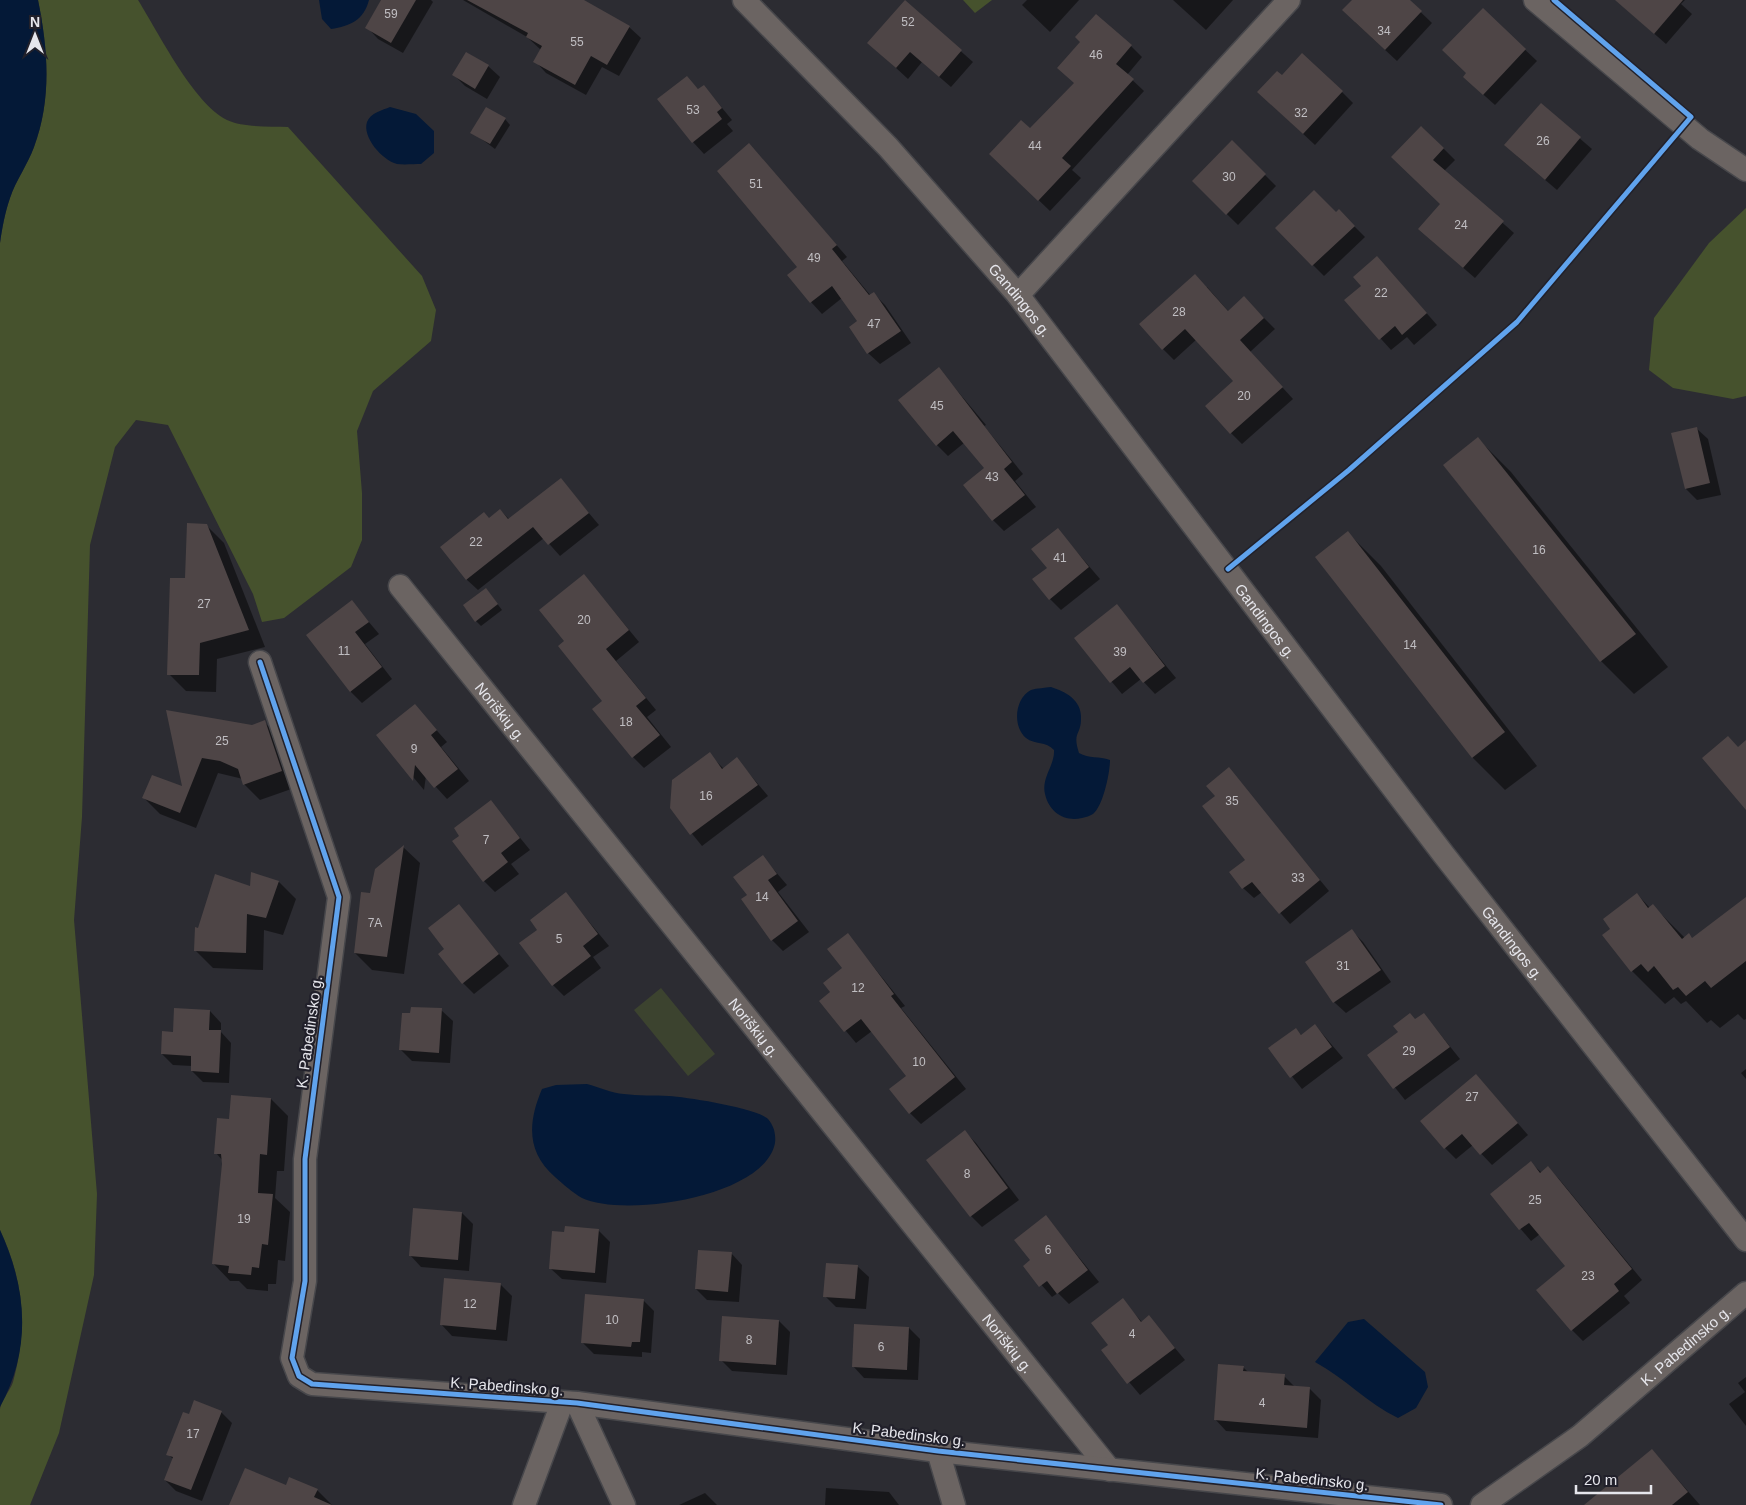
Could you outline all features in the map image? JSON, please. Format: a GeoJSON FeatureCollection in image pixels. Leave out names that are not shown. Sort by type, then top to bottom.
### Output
{"type":"FeatureCollection","features":[{"type":"Feature","properties":{"kind":"street","name":"Gandingos g."},"geometry":{"type":"LineString","coordinates":[[744,0],[888,146],[1018,295],[1444,855],[1746,1240]]}},
{"type":"Feature","properties":{"kind":"street"},"geometry":{"type":"LineString","coordinates":[[1018,295],[1289,0]]}},
{"type":"Feature","properties":{"kind":"street"},"geometry":{"type":"LineString","coordinates":[[1535,0],[1700,139],[1746,170]]}},
{"type":"Feature","properties":{"kind":"street","name":"Noriškių g."},"geometry":{"type":"LineString","coordinates":[[400,586],[1110,1470]]}},
{"type":"Feature","properties":{"kind":"street","name":"K. Pabedinsko g."},"geometry":{"type":"LineString","coordinates":[[260,662],[339,897],[305,1159],[305,1281],[292,1358],[298,1376],[312,1384],[570,1403],[938,1451],[1441,1505]]}},
{"type":"Feature","properties":{"kind":"street","name":"K. Pabedinsko g."},"geometry":{"type":"LineString","coordinates":[[1482,1505],[1580,1436],[1746,1294]]}},
{"type":"Feature","properties":{"kind":"street"},"geometry":{"type":"LineString","coordinates":[[524,1505],[570,1403]]}},
{"type":"Feature","properties":{"kind":"street"},"geometry":{"type":"LineString","coordinates":[[570,1403],[624,1505]]}},
{"type":"Feature","properties":{"kind":"street"},"geometry":{"type":"LineString","coordinates":[[938,1451],[954,1505]]}},
{"type":"Feature","properties":{"kind":"green space"},"geometry":{"type":"Polygon","coordinates":[[[38,0],[138,0],[166,48],[202,99],[215,112],[234,123],[288,127],[422,276],[436,310],[431,341],[373,391],[357,431],[362,493],[362,540],[351,567],[284,618],[262,622],[253,594],[168,425],[136,420],[115,447],[90,545],[82,817],[74,920],[97,1194],[94,1275],[59,1433],[30,1505],[0,1505],[0,1409],[13,1382],[18,1362],[22,1323],[19,1286],[0,1230],[0,243],[8,203],[15,185],[29,160],[44,111],[46,55],[38,0]]]}},
{"type":"Feature","properties":{"kind":"green space"},"geometry":{"type":"Polygon","coordinates":[[[963,0],[992,0],[975,13],[963,0]]]}},
{"type":"Feature","properties":{"kind":"green space"},"geometry":{"type":"Polygon","coordinates":[[[1746,208],[1746,396],[1733,399],[1673,388],[1649,370],[1654,318],[1709,243],[1746,208]]]}},
{"type":"Feature","properties":{"kind":"green space"},"geometry":{"type":"Polygon","coordinates":[[[661,988],[715,1054],[688,1076],[634,1010],[661,988]]]}},
{"type":"Feature","properties":{"kind":"water"},"geometry":{"type":"Polygon","coordinates":[[[0,0],[38,0],[46,55],[46,92],[40,129],[10,198],[0,243],[0,0]]]}},
{"type":"Feature","properties":{"kind":"water"},"geometry":{"type":"Polygon","coordinates":[[[319,0],[369,0],[364,13],[355,21],[331,29],[322,19],[319,0]]]}},
{"type":"Feature","properties":{"kind":"water"},"geometry":{"type":"Polygon","coordinates":[[[390,107],[416,114],[434,131],[434,153],[421,164],[397,164],[391,162],[370,141],[366,128],[367,122],[377,112],[390,107]]]}},
{"type":"Feature","properties":{"kind":"water"},"geometry":{"type":"Polygon","coordinates":[[[1051,687],[1067,694],[1079,707],[1081,724],[1076,741],[1079,753],[1110,760],[1109,773],[1100,804],[1093,814],[1082,818],[1063,817],[1050,806],[1044,788],[1054,756],[1054,750],[1048,745],[1033,742],[1026,738],[1017,720],[1019,706],[1026,694],[1033,689],[1051,687]]]}},
{"type":"Feature","properties":{"kind":"water"},"geometry":{"type":"Polygon","coordinates":[[[587,1084],[619,1093],[690,1098],[750,1111],[768,1119],[774,1130],[775,1143],[766,1162],[747,1177],[721,1189],[690,1198],[659,1204],[628,1205],[602,1204],[582,1198],[555,1177],[539,1157],[534,1147],[532,1125],[537,1101],[542,1089],[556,1085],[587,1084]]]}},
{"type":"Feature","properties":{"kind":"water"},"geometry":{"type":"Polygon","coordinates":[[[0,1230],[16,1274],[22,1319],[17,1363],[0,1407],[0,1230]]]}},
{"type":"Feature","properties":{"kind":"water"},"geometry":{"type":"Polygon","coordinates":[[[1364,1319],[1425,1372],[1428,1387],[1416,1408],[1398,1418],[1376,1405],[1315,1362],[1348,1322],[1364,1319]]]}},
{"type":"Feature","properties":{"kind":"building"},"geometry":{"type":"Polygon","coordinates":[[[381,0],[416,0],[391,43],[365,28],[381,0]]]}},
{"type":"Feature","properties":{"kind":"building"},"geometry":{"type":"Polygon","coordinates":[[[467,0],[584,0],[630,26],[607,65],[591,56],[575,85],[533,62],[542,46],[526,37],[528,33],[467,0]]]}},
{"type":"Feature","properties":{"kind":"building"},"geometry":{"type":"Polygon","coordinates":[[[905,0],[962,50],[939,77],[910,52],[896,68],[867,43],[905,0]]]}},
{"type":"Feature","properties":{"kind":"building"},"geometry":{"type":"Polygon","coordinates":[[[1352,0],[1410,0],[1422,11],[1385,50],[1342,10],[1352,0]]]}},
{"type":"Feature","properties":{"kind":"building"},"geometry":{"type":"Polygon","coordinates":[[[1615,0],[1683,0],[1654,34],[1615,0]]]}},
{"type":"Feature","properties":{"kind":"building"},"geometry":{"type":"Polygon","coordinates":[[[1483,8],[1526,49],[1483,95],[1463,77],[1466,73],[1442,50],[1483,8]]]}},
{"type":"Feature","properties":{"kind":"building"},"geometry":{"type":"Polygon","coordinates":[[[1096,14],[1132,45],[1116,64],[1134,79],[1062,158],[1071,166],[1038,201],[989,154],[1021,120],[1030,128],[1074,83],[1057,68],[1080,42],[1075,37],[1096,14]]]}},
{"type":"Feature","properties":{"kind":"building"},"geometry":{"type":"Polygon","coordinates":[[[466,52],[489,65],[475,89],[452,75],[466,52]]]}},
{"type":"Feature","properties":{"kind":"building"},"geometry":{"type":"Polygon","coordinates":[[[1302,53],[1343,91],[1303,134],[1257,92],[1277,71],[1282,75],[1302,53]]]}},
{"type":"Feature","properties":{"kind":"building"},"geometry":{"type":"Polygon","coordinates":[[[687,76],[698,89],[704,85],[722,108],[717,112],[722,119],[692,143],[657,99],[687,76]]]}},
{"type":"Feature","properties":{"kind":"building"},"geometry":{"type":"Polygon","coordinates":[[[1541,103],[1581,137],[1545,180],[1504,145],[1541,103]]]}},
{"type":"Feature","properties":{"kind":"building"},"geometry":{"type":"Polygon","coordinates":[[[486,107],[506,118],[490,144],[470,133],[486,107]]]}},
{"type":"Feature","properties":{"kind":"building"},"geometry":{"type":"Polygon","coordinates":[[[1421,126],[1444,148],[1433,160],[1504,221],[1463,268],[1418,229],[1440,204],[1391,157],[1421,126]]]}},
{"type":"Feature","properties":{"kind":"building"},"geometry":{"type":"Polygon","coordinates":[[[1232,140],[1266,174],[1226,215],[1192,181],[1232,140]]]}},
{"type":"Feature","properties":{"kind":"building"},"geometry":{"type":"Polygon","coordinates":[[[749,143],[837,245],[832,249],[869,295],[874,292],[901,331],[867,354],[849,327],[857,321],[832,286],[810,303],[787,275],[797,267],[717,171],[749,143]]]}},
{"type":"Feature","properties":{"kind":"building"},"geometry":{"type":"Polygon","coordinates":[[[1314,190],[1336,212],[1339,209],[1355,226],[1312,266],[1275,228],[1314,190]]]}},
{"type":"Feature","properties":{"kind":"building"},"geometry":{"type":"Polygon","coordinates":[[[1377,256],[1427,313],[1402,335],[1395,326],[1379,340],[1344,300],[1361,286],[1353,277],[1377,256]]]}},
{"type":"Feature","properties":{"kind":"building"},"geometry":{"type":"Polygon","coordinates":[[[1195,274],[1228,311],[1244,296],[1264,318],[1240,340],[1283,387],[1230,434],[1205,406],[1233,381],[1185,329],[1162,350],[1139,324],[1195,274]]]}},
{"type":"Feature","properties":{"kind":"building"},"geometry":{"type":"Polygon","coordinates":[[[939,367],[1012,462],[1004,469],[1025,495],[992,521],[963,485],[984,468],[953,431],[936,446],[898,400],[939,367]]]}},
{"type":"Feature","properties":{"kind":"building"},"geometry":{"type":"Polygon","coordinates":[[[1697,427],[1710,483],[1685,489],[1671,433],[1697,427]]]}},
{"type":"Feature","properties":{"kind":"building"},"geometry":{"type":"Polygon","coordinates":[[[1478,437],[1636,634],[1600,662],[1443,465],[1478,437]]]}},
{"type":"Feature","properties":{"kind":"building"},"geometry":{"type":"Polygon","coordinates":[[[561,478],[589,513],[548,545],[533,527],[466,580],[440,547],[484,512],[489,518],[500,509],[508,519],[561,478]]]}},
{"type":"Feature","properties":{"kind":"building"},"geometry":{"type":"Polygon","coordinates":[[[187,523],[207,524],[249,630],[200,643],[199,675],[167,675],[170,578],[185,578],[187,523]]]}},
{"type":"Feature","properties":{"kind":"building"},"geometry":{"type":"Polygon","coordinates":[[[1058,528],[1089,567],[1049,600],[1032,579],[1047,568],[1031,549],[1058,528]]]}},
{"type":"Feature","properties":{"kind":"building"},"geometry":{"type":"Polygon","coordinates":[[[1348,531],[1505,732],[1472,758],[1315,557],[1348,531]]]}},
{"type":"Feature","properties":{"kind":"building"},"geometry":{"type":"Polygon","coordinates":[[[584,574],[629,630],[606,649],[646,698],[636,706],[660,735],[632,758],[592,709],[602,701],[558,646],[564,641],[539,610],[584,574]]]}},
{"type":"Feature","properties":{"kind":"building"},"geometry":{"type":"Polygon","coordinates":[[[486,588],[498,604],[475,622],[463,605],[486,588]]]}},
{"type":"Feature","properties":{"kind":"building"},"geometry":{"type":"Polygon","coordinates":[[[352,600],[369,622],[355,632],[382,667],[350,692],[306,635],[352,600]]]}},
{"type":"Feature","properties":{"kind":"building"},"geometry":{"type":"Polygon","coordinates":[[[1117,604],[1165,666],[1143,683],[1130,667],[1110,683],[1074,638],[1117,604]]]}},
{"type":"Feature","properties":{"kind":"building"},"geometry":{"type":"Polygon","coordinates":[[[415,704],[437,730],[431,735],[458,769],[434,788],[415,765],[413,781],[376,735],[415,704]]]}},
{"type":"Feature","properties":{"kind":"building"},"geometry":{"type":"Polygon","coordinates":[[[166,710],[252,725],[265,720],[282,771],[243,785],[238,769],[220,761],[202,758],[180,813],[142,798],[152,775],[182,786],[166,710]]]}},
{"type":"Feature","properties":{"kind":"building"},"geometry":{"type":"Polygon","coordinates":[[[1728,736],[1738,747],[1746,740],[1746,810],[1702,758],[1728,736]]]}},
{"type":"Feature","properties":{"kind":"building"},"geometry":{"type":"Polygon","coordinates":[[[710,752],[722,769],[737,757],[758,785],[690,835],[670,808],[672,780],[710,752]]]}},
{"type":"Feature","properties":{"kind":"building"},"geometry":{"type":"Polygon","coordinates":[[[1229,767],[1320,880],[1279,914],[1252,882],[1242,889],[1229,872],[1245,860],[1202,806],[1215,796],[1206,786],[1229,767]]]}},
{"type":"Feature","properties":{"kind":"building"},"geometry":{"type":"Polygon","coordinates":[[[491,800],[520,838],[501,853],[508,862],[483,882],[452,841],[459,836],[454,828],[491,800]]]}},
{"type":"Feature","properties":{"kind":"building"},"geometry":{"type":"Polygon","coordinates":[[[404,845],[387,957],[354,953],[361,892],[370,893],[375,869],[404,845]]]}},
{"type":"Feature","properties":{"kind":"building"},"geometry":{"type":"Polygon","coordinates":[[[763,855],[777,874],[768,880],[798,921],[771,941],[741,899],[747,895],[733,877],[763,855]]]}},
{"type":"Feature","properties":{"kind":"building"},"geometry":{"type":"Polygon","coordinates":[[[251,872],[279,881],[266,918],[247,914],[246,953],[194,951],[195,927],[198,928],[215,874],[250,886],[251,872]]]}},
{"type":"Feature","properties":{"kind":"building"},"geometry":{"type":"Polygon","coordinates":[[[566,892],[598,934],[583,946],[591,956],[552,986],[519,943],[537,930],[530,920],[566,892]]]}},
{"type":"Feature","properties":{"kind":"building"},"geometry":{"type":"Polygon","coordinates":[[[1637,893],[1648,908],[1653,904],[1682,939],[1689,933],[1692,938],[1746,897],[1746,961],[1711,988],[1705,981],[1686,996],[1678,987],[1673,990],[1654,966],[1648,972],[1641,964],[1631,972],[1602,935],[1610,929],[1603,919],[1637,893]]]}},
{"type":"Feature","properties":{"kind":"building"},"geometry":{"type":"Polygon","coordinates":[[[459,904],[499,954],[462,984],[438,954],[444,949],[428,928],[459,904]]]}},
{"type":"Feature","properties":{"kind":"building"},"geometry":{"type":"Polygon","coordinates":[[[1352,929],[1381,970],[1333,1003],[1305,962],[1352,929]]]}},
{"type":"Feature","properties":{"kind":"building"},"geometry":{"type":"Polygon","coordinates":[[[848,933],[894,994],[891,996],[955,1077],[909,1114],[889,1089],[906,1076],[861,1019],[844,1032],[819,1001],[830,992],[823,983],[842,968],[827,949],[848,933]]]}},
{"type":"Feature","properties":{"kind":"building"},"geometry":{"type":"Polygon","coordinates":[[[411,1007],[442,1008],[439,1053],[399,1050],[402,1013],[410,1013],[411,1007]]]}},
{"type":"Feature","properties":{"kind":"building"},"geometry":{"type":"Polygon","coordinates":[[[174,1008],[210,1010],[209,1030],[221,1030],[219,1073],[191,1071],[191,1056],[161,1054],[162,1031],[173,1032],[174,1008]]]}},
{"type":"Feature","properties":{"kind":"building"},"geometry":{"type":"Polygon","coordinates":[[[1410,1013],[1415,1019],[1424,1013],[1450,1047],[1393,1089],[1367,1055],[1398,1032],[1393,1026],[1410,1013]]]}},
{"type":"Feature","properties":{"kind":"building"},"geometry":{"type":"Polygon","coordinates":[[[1315,1024],[1332,1047],[1290,1078],[1268,1048],[1296,1028],[1301,1035],[1315,1024]]]}},
{"type":"Feature","properties":{"kind":"building"},"geometry":{"type":"Polygon","coordinates":[[[1476,1074],[1518,1123],[1480,1155],[1462,1134],[1444,1149],[1420,1121],[1476,1074]]]}},
{"type":"Feature","properties":{"kind":"building"},"geometry":{"type":"Polygon","coordinates":[[[231,1095],[271,1098],[267,1155],[260,1154],[258,1193],[273,1194],[268,1245],[262,1244],[259,1268],[252,1267],[251,1275],[228,1273],[229,1266],[212,1264],[222,1164],[221,1154],[214,1154],[217,1118],[229,1119],[231,1095]]]}},
{"type":"Feature","properties":{"kind":"building"},"geometry":{"type":"Polygon","coordinates":[[[965,1130],[1008,1188],[970,1217],[926,1160],[965,1130]]]}},
{"type":"Feature","properties":{"kind":"building"},"geometry":{"type":"Polygon","coordinates":[[[1531,1161],[1540,1173],[1548,1166],[1632,1269],[1614,1284],[1619,1291],[1571,1331],[1536,1290],[1565,1266],[1529,1223],[1519,1230],[1490,1194],[1531,1161]]]}},
{"type":"Feature","properties":{"kind":"building"},"geometry":{"type":"Polygon","coordinates":[[[413,1208],[462,1212],[458,1260],[409,1256],[413,1208]]]}},
{"type":"Feature","properties":{"kind":"building"},"geometry":{"type":"Polygon","coordinates":[[[1046,1215],[1088,1270],[1057,1294],[1047,1281],[1039,1287],[1023,1266],[1030,1260],[1014,1240],[1046,1215]]]}},
{"type":"Feature","properties":{"kind":"building"},"geometry":{"type":"Polygon","coordinates":[[[565,1226],[599,1229],[595,1273],[549,1269],[552,1231],[564,1232],[565,1226]]]}},
{"type":"Feature","properties":{"kind":"building"},"geometry":{"type":"Polygon","coordinates":[[[698,1250],[732,1252],[728,1292],[695,1289],[698,1250]]]}},
{"type":"Feature","properties":{"kind":"building"},"geometry":{"type":"Polygon","coordinates":[[[826,1263],[858,1265],[855,1299],[823,1297],[826,1263]]]}},
{"type":"Feature","properties":{"kind":"building"},"geometry":{"type":"Polygon","coordinates":[[[444,1278],[501,1283],[496,1330],[440,1325],[444,1278]]]}},
{"type":"Feature","properties":{"kind":"building"},"geometry":{"type":"Polygon","coordinates":[[[585,1294],[644,1299],[640,1342],[632,1342],[631,1347],[581,1343],[585,1294]]]}},
{"type":"Feature","properties":{"kind":"building"},"geometry":{"type":"Polygon","coordinates":[[[1123,1298],[1141,1322],[1149,1315],[1175,1348],[1127,1384],[1101,1350],[1108,1345],[1091,1323],[1123,1298]]]}},
{"type":"Feature","properties":{"kind":"building"},"geometry":{"type":"Polygon","coordinates":[[[722,1316],[779,1320],[776,1365],[719,1361],[722,1316]]]}},
{"type":"Feature","properties":{"kind":"building"},"geometry":{"type":"Polygon","coordinates":[[[854,1324],[909,1327],[907,1370],[852,1367],[854,1324]]]}},
{"type":"Feature","properties":{"kind":"building"},"geometry":{"type":"Polygon","coordinates":[[[1218,1364],[1244,1366],[1243,1371],[1285,1374],[1284,1385],[1310,1387],[1307,1428],[1214,1420],[1218,1364]]]}},
{"type":"Feature","properties":{"kind":"building"},"geometry":{"type":"Polygon","coordinates":[[[194,1400],[222,1411],[191,1490],[164,1480],[173,1457],[166,1455],[183,1412],[189,1414],[194,1400]]]}},
{"type":"Feature","properties":{"kind":"building"},"geometry":{"type":"Polygon","coordinates":[[[1652,1449],[1688,1492],[1672,1505],[1584,1505],[1652,1449]]]}},
{"type":"Feature","properties":{"kind":"building"},"geometry":{"type":"Polygon","coordinates":[[[245,1468],[286,1485],[289,1477],[318,1489],[314,1497],[332,1505],[229,1505],[245,1468]]]}},
{"type":"Feature","properties":{"kind":"cycle path"},"geometry":{"type":"LineString","coordinates":[[1228,569],[1349,470],[1517,322],[1691,117],[1554,0]]}},
{"type":"Feature","properties":{"kind":"cycle path"},"geometry":{"type":"LineString","coordinates":[[260,662],[339,897],[305,1159],[305,1281],[292,1358],[299,1376],[312,1384],[577,1403],[938,1451],[1441,1505]]}}]}
